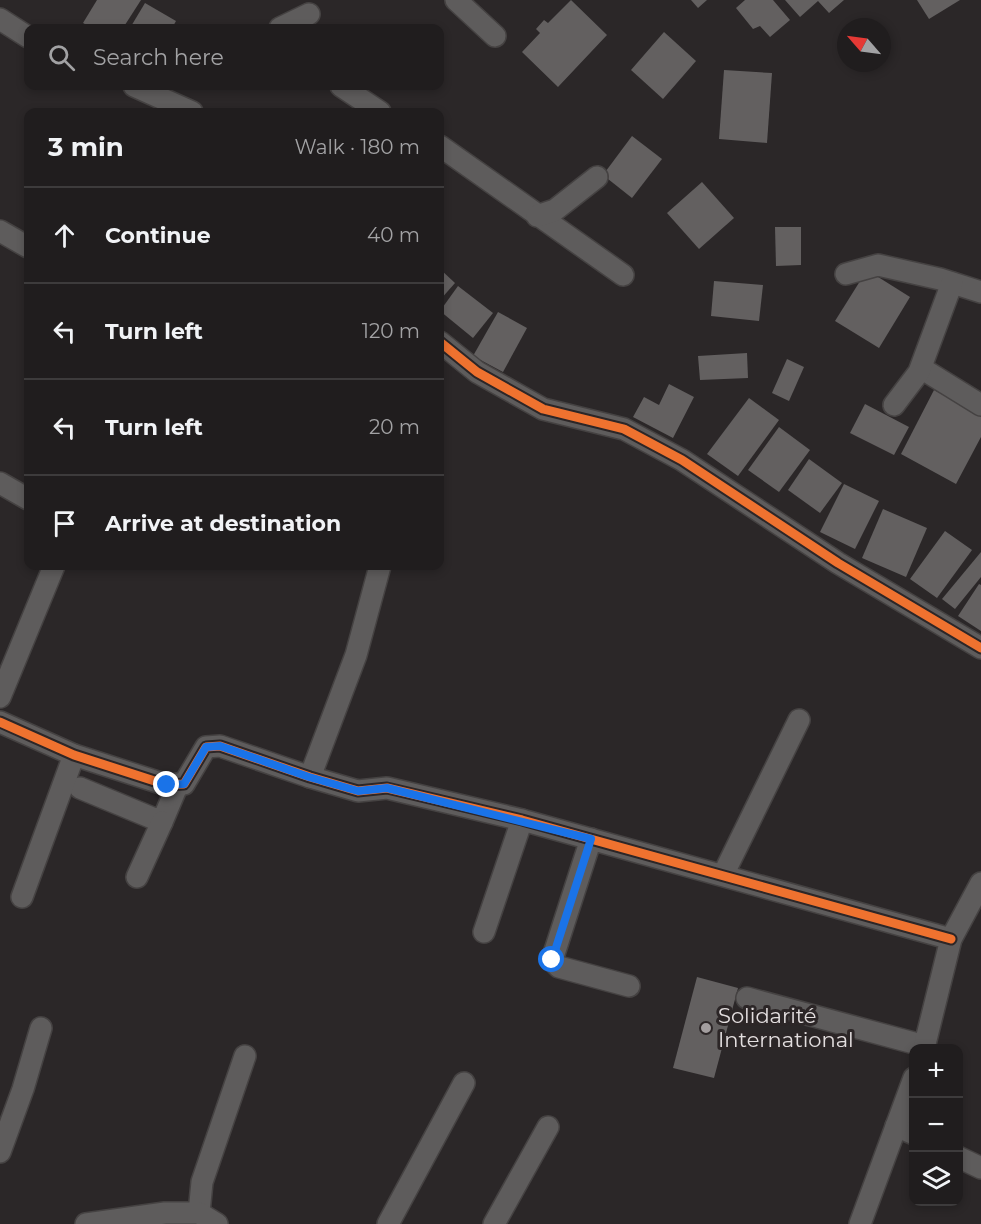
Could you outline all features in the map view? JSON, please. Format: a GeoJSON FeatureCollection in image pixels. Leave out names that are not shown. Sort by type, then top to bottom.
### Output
{"type":"FeatureCollection","features":[{"type":"Feature","properties":{"kind":"street"},"geometry":{"type":"LineString","coordinates":[[456,0],[495,36]]}},
{"type":"Feature","properties":{"kind":"street"},"geometry":{"type":"LineString","coordinates":[[288,24],[309,14]]}},
{"type":"Feature","properties":{"kind":"street"},"geometry":{"type":"LineString","coordinates":[[0,19],[24,34]]}},
{"type":"Feature","properties":{"kind":"street"},"geometry":{"type":"LineString","coordinates":[[143,90],[183,108]]}},
{"type":"Feature","properties":{"kind":"street"},"geometry":{"type":"LineString","coordinates":[[347,90],[374,108]]}},
{"type":"Feature","properties":{"kind":"street"},"geometry":{"type":"LineString","coordinates":[[444,149],[623,275]]}},
{"type":"Feature","properties":{"kind":"street"},"geometry":{"type":"LineString","coordinates":[[537,216],[555,210],[597,177]]}},
{"type":"Feature","properties":{"kind":"street"},"geometry":{"type":"LineString","coordinates":[[0,231],[24,245]]}},
{"type":"Feature","properties":{"kind":"street"},"geometry":{"type":"LineString","coordinates":[[846,274],[878,265],[981,292]]}},
{"type":"Feature","properties":{"kind":"street"},"geometry":{"type":"LineString","coordinates":[[894,405],[921,368],[952,283]]}},
{"type":"Feature","properties":{"kind":"street"},"geometry":{"type":"LineString","coordinates":[[444,345],[477,372],[543,409],[624,429],[682,460],[838,563],[981,648]]}},
{"type":"Feature","properties":{"kind":"street"},"geometry":{"type":"LineString","coordinates":[[921,368],[981,405]]}},
{"type":"Feature","properties":{"kind":"street"},"geometry":{"type":"LineString","coordinates":[[0,483],[24,497]]}},
{"type":"Feature","properties":{"kind":"street"},"geometry":{"type":"LineString","coordinates":[[0,697],[52,570]]}},
{"type":"Feature","properties":{"kind":"street"},"geometry":{"type":"LineString","coordinates":[[309,777],[356,655],[379,570]]}},
{"type":"Feature","properties":{"kind":"street"},"geometry":{"type":"LineString","coordinates":[[723,875],[799,720]]}},
{"type":"Feature","properties":{"kind":"street"},"geometry":{"type":"LineString","coordinates":[[0,722],[74,755],[167,785],[184,784],[206,747],[220,746],[309,777],[358,791],[387,788],[522,820],[951,939]]}},
{"type":"Feature","properties":{"kind":"street"},"geometry":{"type":"LineString","coordinates":[[22,897],[74,755]]}},
{"type":"Feature","properties":{"kind":"street"},"geometry":{"type":"LineString","coordinates":[[137,878],[178,784]]}},
{"type":"Feature","properties":{"kind":"street"},"geometry":{"type":"LineString","coordinates":[[80,788],[162,822]]}},
{"type":"Feature","properties":{"kind":"street"},"geometry":{"type":"LineString","coordinates":[[484,932],[522,820]]}},
{"type":"Feature","properties":{"kind":"street"},"geometry":{"type":"LineString","coordinates":[[591,839],[552,960],[559,967],[629,986]]}},
{"type":"Feature","properties":{"kind":"street"},"geometry":{"type":"LineString","coordinates":[[926,1044],[951,939],[981,883]]}},
{"type":"Feature","properties":{"kind":"street"},"geometry":{"type":"LineString","coordinates":[[747,998],[914,1044]]}},
{"type":"Feature","properties":{"kind":"street"},"geometry":{"type":"LineString","coordinates":[[0,1152],[42,1028]]}},
{"type":"Feature","properties":{"kind":"street"},"geometry":{"type":"LineString","coordinates":[[90,1223],[165,1213],[208,1219],[202,1182],[245,1056]]}},
{"type":"Feature","properties":{"kind":"street"},"geometry":{"type":"LineString","coordinates":[[388,1224],[465,1083]]}},
{"type":"Feature","properties":{"kind":"street"},"geometry":{"type":"LineString","coordinates":[[860,1224],[905,1130],[911,1098]]}},
{"type":"Feature","properties":{"kind":"street"},"geometry":{"type":"LineString","coordinates":[[494,1224],[548,1127]]}},
{"type":"Feature","properties":{"kind":"street"},"geometry":{"type":"LineString","coordinates":[[963,1159],[981,1168]]}},
{"type":"Feature","properties":{"kind":"building"},"geometry":{"type":"Polygon","coordinates":[[[97,0],[141,0],[126,24],[83,23],[97,0]]]}},
{"type":"Feature","properties":{"kind":"building"},"geometry":{"type":"Polygon","coordinates":[[[571,0],[607,35],[558,87],[522,52],[540,33],[536,29],[544,20],[548,23],[571,0]]]}},
{"type":"Feature","properties":{"kind":"building"},"geometry":{"type":"Polygon","coordinates":[[[691,0],[707,0],[698,8],[691,0]]]}},
{"type":"Feature","properties":{"kind":"building"},"geometry":{"type":"Polygon","coordinates":[[[745,0],[773,0],[790,20],[770,37],[760,26],[753,29],[736,8],[745,0]]]}},
{"type":"Feature","properties":{"kind":"building"},"geometry":{"type":"Polygon","coordinates":[[[785,0],[844,0],[829,13],[818,1],[800,17],[785,0]]]}},
{"type":"Feature","properties":{"kind":"building"},"geometry":{"type":"Polygon","coordinates":[[[917,0],[960,0],[929,19],[917,0]]]}},
{"type":"Feature","properties":{"kind":"building"},"geometry":{"type":"Polygon","coordinates":[[[145,3],[176,21],[174,24],[132,24],[145,3]]]}},
{"type":"Feature","properties":{"kind":"building"},"geometry":{"type":"Polygon","coordinates":[[[664,32],[696,61],[663,99],[631,70],[664,32]]]}},
{"type":"Feature","properties":{"kind":"building"},"geometry":{"type":"Polygon","coordinates":[[[724,70],[772,73],[767,143],[719,139],[724,70]]]}},
{"type":"Feature","properties":{"kind":"building"},"geometry":{"type":"Polygon","coordinates":[[[632,136],[662,159],[632,198],[603,175],[632,136]]]}},
{"type":"Feature","properties":{"kind":"building"},"geometry":{"type":"Polygon","coordinates":[[[702,182],[734,218],[699,249],[667,213],[702,182]]]}},
{"type":"Feature","properties":{"kind":"building"},"geometry":{"type":"Polygon","coordinates":[[[775,227],[801,227],[801,265],[776,266],[775,227]]]}},
{"type":"Feature","properties":{"kind":"building"},"geometry":{"type":"Polygon","coordinates":[[[867,270],[910,297],[879,348],[835,321],[867,270]]]}},
{"type":"Feature","properties":{"kind":"building"},"geometry":{"type":"Polygon","coordinates":[[[444,273],[455,283],[444,295],[444,273]]]}},
{"type":"Feature","properties":{"kind":"building"},"geometry":{"type":"Polygon","coordinates":[[[714,281],[763,285],[759,321],[711,316],[714,281]]]}},
{"type":"Feature","properties":{"kind":"building"},"geometry":{"type":"Polygon","coordinates":[[[458,286],[493,313],[473,338],[444,314],[444,305],[458,286]]]}},
{"type":"Feature","properties":{"kind":"building"},"geometry":{"type":"Polygon","coordinates":[[[498,312],[527,328],[503,372],[473,356],[498,312]]]}},
{"type":"Feature","properties":{"kind":"building"},"geometry":{"type":"Polygon","coordinates":[[[747,353],[748,378],[700,380],[698,356],[747,353]]]}},
{"type":"Feature","properties":{"kind":"building"},"geometry":{"type":"Polygon","coordinates":[[[787,359],[804,367],[789,401],[772,393],[787,359]]]}},
{"type":"Feature","properties":{"kind":"building"},"geometry":{"type":"Polygon","coordinates":[[[669,384],[694,397],[673,438],[633,417],[644,397],[659,405],[669,384]]]}},
{"type":"Feature","properties":{"kind":"building"},"geometry":{"type":"Polygon","coordinates":[[[934,390],[981,415],[981,437],[956,484],[901,454],[934,390]]]}},
{"type":"Feature","properties":{"kind":"building"},"geometry":{"type":"Polygon","coordinates":[[[749,398],[779,420],[738,476],[707,454],[749,398]]]}},
{"type":"Feature","properties":{"kind":"building"},"geometry":{"type":"Polygon","coordinates":[[[865,404],[909,427],[894,455],[850,433],[865,404]]]}},
{"type":"Feature","properties":{"kind":"building"},"geometry":{"type":"Polygon","coordinates":[[[779,427],[810,450],[779,492],[748,470],[779,427]]]}},
{"type":"Feature","properties":{"kind":"building"},"geometry":{"type":"Polygon","coordinates":[[[809,459],[842,483],[820,513],[788,490],[809,459]]]}},
{"type":"Feature","properties":{"kind":"building"},"geometry":{"type":"Polygon","coordinates":[[[844,484],[879,501],[855,549],[820,532],[844,484]]]}},
{"type":"Feature","properties":{"kind":"building"},"geometry":{"type":"Polygon","coordinates":[[[883,509],[927,528],[906,577],[862,558],[883,509]]]}},
{"type":"Feature","properties":{"kind":"building"},"geometry":{"type":"Polygon","coordinates":[[[945,531],[972,550],[937,598],[910,579],[945,531]]]}},
{"type":"Feature","properties":{"kind":"building"},"geometry":{"type":"Polygon","coordinates":[[[981,552],[981,577],[955,609],[942,599],[981,552]]]}},
{"type":"Feature","properties":{"kind":"building"},"geometry":{"type":"Polygon","coordinates":[[[979,584],[981,585],[981,631],[958,616],[979,584]]]}},
{"type":"Feature","properties":{"kind":"building","name":"Solidarité International"},"geometry":{"type":"Polygon","coordinates":[[[697,977],[738,988],[714,1078],[673,1068],[697,977]]]}},
{"type":"Feature","properties":{"kind":"cycle path"},"geometry":{"type":"LineString","coordinates":[[444,345],[477,372],[543,409],[624,429],[682,460],[838,563],[981,648]]}},
{"type":"Feature","properties":{"kind":"cycle path"},"geometry":{"type":"LineString","coordinates":[[0,722],[74,755],[167,785],[184,784],[206,747],[220,746],[358,791],[387,788],[522,820],[951,939]]}},
{"type":"Feature","properties":{"kind":"place","name":"Solidarité International"},"geometry":{"type":"Point","coordinates":[706,1028]}},
{"type":"Feature","properties":{"kind":"route"},"geometry":{"type":"LineString","coordinates":[[167,785],[184,784],[206,747],[220,746],[309,777],[358,791],[387,788],[591,839],[552,960]]}}]}
